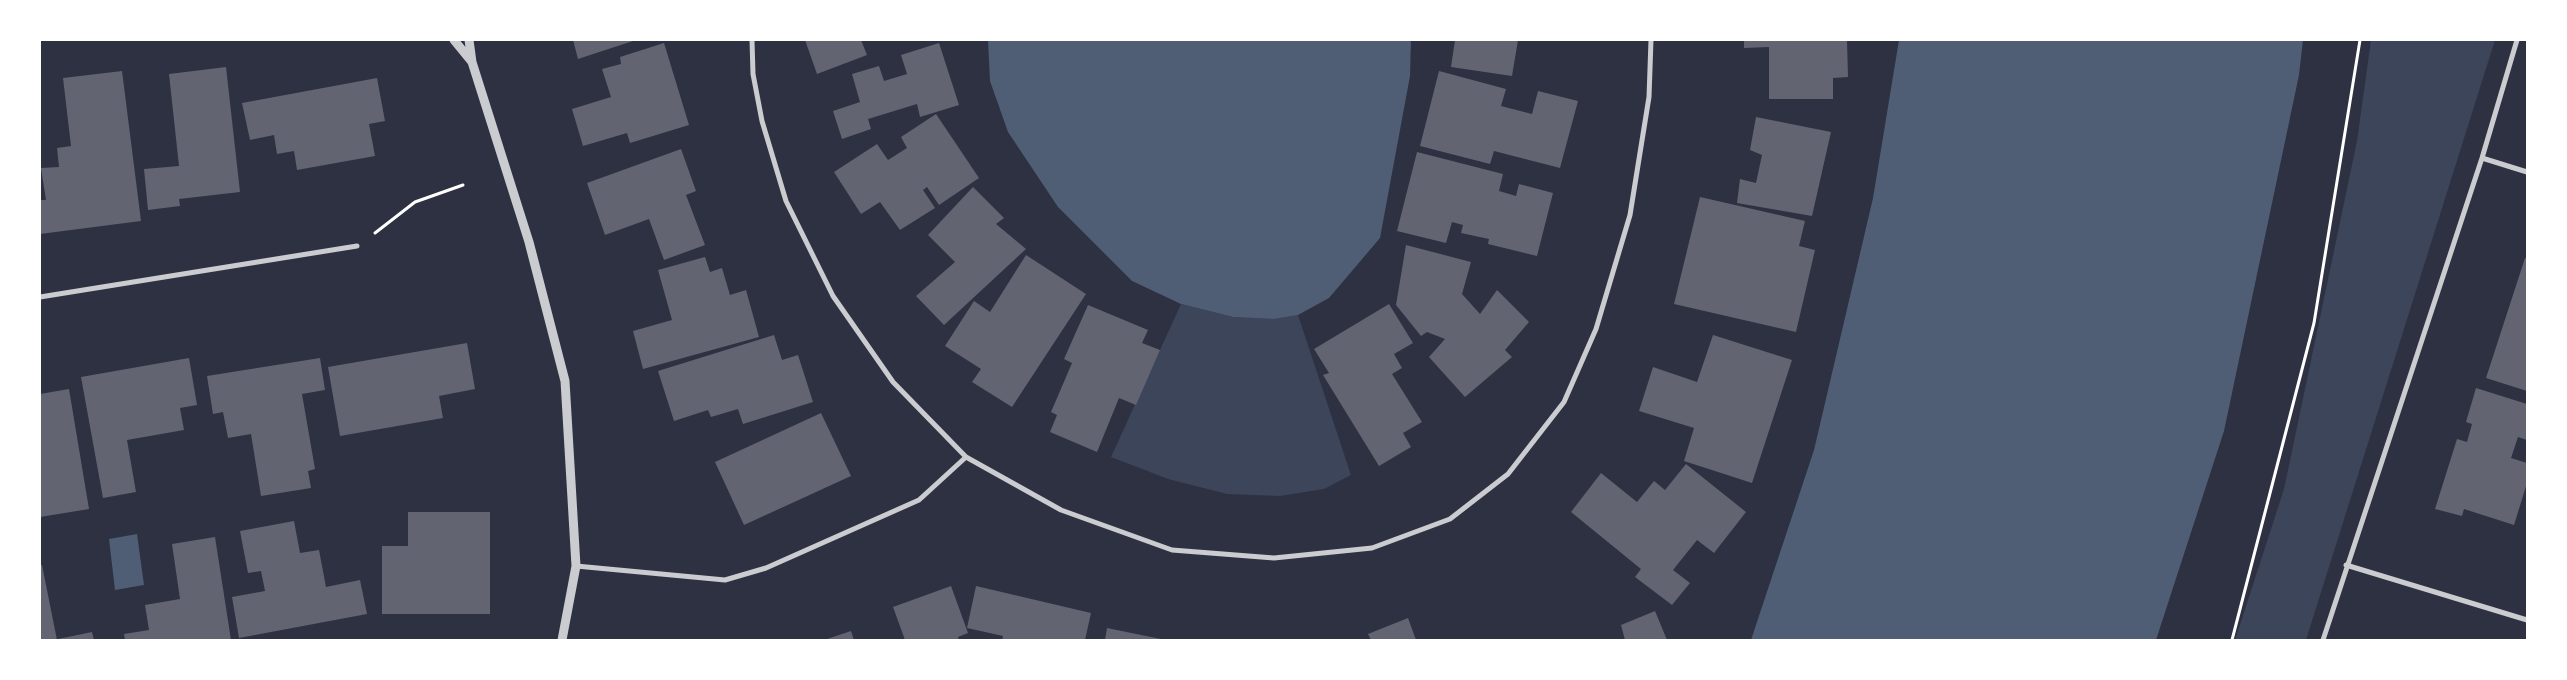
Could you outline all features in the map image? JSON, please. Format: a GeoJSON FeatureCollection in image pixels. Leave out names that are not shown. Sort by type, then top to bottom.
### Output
{"type":"FeatureCollection","features":[{"type":"Feature","properties":{"kind":"street"},"geometry":{"type":"LineString","coordinates":[[454,40],[472,62]]}},
{"type":"Feature","properties":{"kind":"street"},"geometry":{"type":"LineString","coordinates":[[469,40],[472,62],[530,242],[565,381],[576,566],[562,640]]}},
{"type":"Feature","properties":{"kind":"street"},"geometry":{"type":"LineString","coordinates":[[752,40],[753,74],[762,121],[786,201],[833,296],[893,382],[966,457],[1061,510],[1172,550],[1274,558],[1372,548],[1450,519],[1508,474],[1564,402],[1596,330],[1630,215],[1649,97],[1651,40]]}},
{"type":"Feature","properties":{"kind":"street"},"geometry":{"type":"LineString","coordinates":[[2323,640],[2346,565],[2482,158],[2517,40]]}},
{"type":"Feature","properties":{"kind":"street"},"geometry":{"type":"LineString","coordinates":[[2482,158],[2527,172]]}},
{"type":"Feature","properties":{"kind":"street"},"geometry":{"type":"LineString","coordinates":[[40,297],[357,246]]}},
{"type":"Feature","properties":{"kind":"street"},"geometry":{"type":"LineString","coordinates":[[576,566],[726,580],[766,568],[919,500],[966,457]]}},
{"type":"Feature","properties":{"kind":"street"},"geometry":{"type":"LineString","coordinates":[[2346,565],[2527,620]]}},
{"type":"Feature","properties":{"kind":"path"},"geometry":{"type":"LineString","coordinates":[[2232,640],[2314,323],[2360,40]]}},
{"type":"Feature","properties":{"kind":"path"},"geometry":{"type":"LineString","coordinates":[[357,246],[415,202],[463,185]]}},
{"type":"Feature","properties":{"kind":"shaded area"},"geometry":{"type":"Polygon","coordinates":[[[988,40],[1411,40],[1410,76],[1380,238],[1329,298],[1298,315],[1274,319],[1233,317],[1181,304],[1132,281],[1058,207],[1008,132],[990,81],[988,40]]]}},
{"type":"Feature","properties":{"kind":"shaded area"},"geometry":{"type":"Polygon","coordinates":[[[1899,40],[2303,40],[2299,75],[2224,431],[2156,640],[1751,640],[1814,450],[1873,198],[1899,40]]]}},
{"type":"Feature","properties":{"kind":"shaded area"},"geometry":{"type":"Polygon","coordinates":[[[2371,40],[2495,40],[2306,640],[2235,640],[2284,489],[2357,141],[2371,40]]]}},
{"type":"Feature","properties":{"kind":"shaded area"},"geometry":{"type":"Polygon","coordinates":[[[1181,304],[1233,317],[1274,319],[1298,315],[1351,475],[1324,489],[1280,496],[1227,494],[1168,479],[1111,457],[1181,304]]]}},
{"type":"Feature","properties":{"kind":"shaded area"},"geometry":{"type":"Polygon","coordinates":[[[137,534],[144,585],[115,590],[109,539],[137,534]]]}},
{"type":"Feature","properties":{"kind":"building"},"geometry":{"type":"Polygon","coordinates":[[[573,40],[636,40],[578,59],[573,40]]]}},
{"type":"Feature","properties":{"kind":"building"},"geometry":{"type":"Polygon","coordinates":[[[805,40],[861,40],[867,55],[817,74],[805,40]]]}},
{"type":"Feature","properties":{"kind":"building"},"geometry":{"type":"Polygon","coordinates":[[[1455,40],[1518,40],[1512,76],[1451,67],[1455,40]]]}},
{"type":"Feature","properties":{"kind":"building"},"geometry":{"type":"Polygon","coordinates":[[[1744,40],[1847,40],[1848,77],[1833,78],[1833,99],[1769,99],[1769,47],[1744,48],[1744,40]]]}},
{"type":"Feature","properties":{"kind":"building"},"geometry":{"type":"Polygon","coordinates":[[[664,43],[689,125],[630,143],[627,133],[583,146],[572,109],[611,97],[602,69],[621,64],[620,57],[664,43]]]}},
{"type":"Feature","properties":{"kind":"building"},"geometry":{"type":"Polygon","coordinates":[[[939,43],[959,105],[920,117],[917,104],[868,119],[871,129],[842,139],[833,111],[860,102],[852,74],[879,66],[884,81],[907,74],[901,55],[939,43]]]}},
{"type":"Feature","properties":{"kind":"building"},"geometry":{"type":"Polygon","coordinates":[[[226,67],[240,192],[179,199],[180,206],[148,210],[144,169],[179,166],[169,74],[226,67]]]}},
{"type":"Feature","properties":{"kind":"building"},"geometry":{"type":"Polygon","coordinates":[[[122,71],[141,221],[40,234],[40,200],[46,200],[41,168],[59,167],[57,148],[71,146],[63,78],[122,71]]]}},
{"type":"Feature","properties":{"kind":"building"},"geometry":{"type":"Polygon","coordinates":[[[1439,71],[1506,89],[1501,106],[1532,114],[1538,91],[1578,101],[1560,168],[1494,151],[1490,164],[1420,146],[1439,71]]]}},
{"type":"Feature","properties":{"kind":"building"},"geometry":{"type":"Polygon","coordinates":[[[377,78],[385,121],[369,124],[375,156],[297,170],[294,151],[277,154],[274,135],[250,140],[242,103],[377,78]]]}},
{"type":"Feature","properties":{"kind":"building"},"geometry":{"type":"Polygon","coordinates":[[[936,114],[979,178],[939,205],[927,187],[923,190],[935,208],[900,230],[880,202],[861,214],[834,172],[877,144],[888,160],[907,148],[901,137],[936,114]]]}},
{"type":"Feature","properties":{"kind":"building"},"geometry":{"type":"Polygon","coordinates":[[[1756,117],[1831,132],[1812,216],[1737,203],[1740,179],[1756,183],[1762,155],[1750,150],[1756,117]]]}},
{"type":"Feature","properties":{"kind":"building"},"geometry":{"type":"Polygon","coordinates":[[[681,149],[696,191],[686,195],[705,245],[664,260],[649,219],[605,235],[587,183],[681,149]]]}},
{"type":"Feature","properties":{"kind":"building"},"geometry":{"type":"Polygon","coordinates":[[[1417,152],[1503,174],[1499,191],[1516,196],[1519,184],[1553,193],[1537,256],[1488,244],[1489,239],[1461,233],[1463,225],[1452,222],[1446,243],[1397,231],[1417,152]]]}},
{"type":"Feature","properties":{"kind":"building"},"geometry":{"type":"Polygon","coordinates":[[[973,187],[1004,218],[996,224],[1026,249],[944,325],[916,296],[955,262],[928,235],[973,187]]]}},
{"type":"Feature","properties":{"kind":"building"},"geometry":{"type":"Polygon","coordinates":[[[1700,197],[1805,221],[1799,246],[1815,250],[1796,332],[1674,304],[1700,197]]]}},
{"type":"Feature","properties":{"kind":"building"},"geometry":{"type":"Polygon","coordinates":[[[1406,245],[1471,262],[1462,294],[1480,314],[1497,290],[1529,322],[1505,350],[1512,357],[1465,397],[1429,357],[1445,339],[1427,332],[1421,336],[1396,305],[1406,245]]]}},
{"type":"Feature","properties":{"kind":"building"},"geometry":{"type":"Polygon","coordinates":[[[1026,255],[1086,294],[1012,407],[972,382],[981,369],[945,346],[974,301],[990,312],[1026,255]]]}},
{"type":"Feature","properties":{"kind":"building"},"geometry":{"type":"Polygon","coordinates":[[[705,257],[710,272],[722,268],[730,295],[746,290],[759,337],[643,369],[633,331],[672,320],[658,270],[705,257]]]}},
{"type":"Feature","properties":{"kind":"building"},"geometry":{"type":"Polygon","coordinates":[[[2525,258],[2527,259],[2527,391],[2486,378],[2525,258]]]}},
{"type":"Feature","properties":{"kind":"building"},"geometry":{"type":"Polygon","coordinates":[[[1389,304],[1413,343],[1394,354],[1402,368],[1392,374],[1422,422],[1403,433],[1411,447],[1379,466],[1323,375],[1329,373],[1314,349],[1389,304]]]}},
{"type":"Feature","properties":{"kind":"building"},"geometry":{"type":"Polygon","coordinates":[[[1088,305],[1148,330],[1142,343],[1160,350],[1136,405],[1119,398],[1097,452],[1050,432],[1057,415],[1051,412],[1072,363],[1064,359],[1088,305]]]}},
{"type":"Feature","properties":{"kind":"building"},"geometry":{"type":"Polygon","coordinates":[[[774,335],[782,360],[798,355],[813,402],[743,424],[738,409],[711,417],[708,410],[674,421],[658,371],[774,335]]]}},
{"type":"Feature","properties":{"kind":"building"},"geometry":{"type":"Polygon","coordinates":[[[1713,335],[1792,360],[1752,483],[1684,461],[1694,428],[1639,411],[1653,367],[1697,382],[1713,335]]]}},
{"type":"Feature","properties":{"kind":"building"},"geometry":{"type":"Polygon","coordinates":[[[467,343],[475,389],[439,396],[443,418],[340,436],[328,367],[467,343]]]}},
{"type":"Feature","properties":{"kind":"building"},"geometry":{"type":"Polygon","coordinates":[[[189,358],[197,405],[180,408],[184,430],[127,440],[136,492],[103,498],[81,377],[189,358]]]}},
{"type":"Feature","properties":{"kind":"building"},"geometry":{"type":"Polygon","coordinates":[[[320,358],[325,390],[302,394],[315,469],[308,471],[311,488],[261,496],[251,434],[228,438],[223,412],[213,414],[207,376],[320,358]]]}},
{"type":"Feature","properties":{"kind":"building"},"geometry":{"type":"Polygon","coordinates":[[[2476,388],[2527,404],[2527,440],[2518,437],[2511,458],[2527,463],[2527,483],[2514,525],[2464,509],[2462,516],[2435,509],[2457,439],[2467,442],[2472,424],[2466,422],[2476,388]]]}},
{"type":"Feature","properties":{"kind":"building"},"geometry":{"type":"Polygon","coordinates":[[[69,389],[89,509],[40,517],[40,394],[69,389]]]}},
{"type":"Feature","properties":{"kind":"building"},"geometry":{"type":"Polygon","coordinates":[[[821,413],[851,476],[744,525],[715,462],[821,413]]]}},
{"type":"Feature","properties":{"kind":"building"},"geometry":{"type":"Polygon","coordinates":[[[1686,464],[1746,512],[1714,553],[1697,540],[1673,570],[1690,583],[1672,605],[1635,577],[1641,569],[1571,512],[1601,473],[1637,502],[1654,481],[1665,490],[1686,464]]]}},
{"type":"Feature","properties":{"kind":"building"},"geometry":{"type":"Polygon","coordinates":[[[408,512],[490,512],[490,614],[382,614],[382,546],[408,546],[408,512]]]}},
{"type":"Feature","properties":{"kind":"building"},"geometry":{"type":"Polygon","coordinates":[[[294,521],[300,553],[319,550],[326,587],[360,580],[367,614],[239,638],[232,597],[265,591],[261,571],[248,573],[240,531],[294,521]]]}},
{"type":"Feature","properties":{"kind":"building"},"geometry":{"type":"Polygon","coordinates":[[[215,537],[231,640],[125,640],[124,634],[149,630],[145,605],[180,599],[172,544],[215,537]]]}},
{"type":"Feature","properties":{"kind":"building"},"geometry":{"type":"Polygon","coordinates":[[[40,565],[42,565],[57,640],[40,640],[40,565]]]}},
{"type":"Feature","properties":{"kind":"building"},"geometry":{"type":"Polygon","coordinates":[[[951,586],[968,633],[958,637],[959,640],[905,640],[893,607],[951,586]]]}},
{"type":"Feature","properties":{"kind":"building"},"geometry":{"type":"Polygon","coordinates":[[[976,586],[1091,613],[1085,640],[1002,640],[1003,636],[967,628],[976,586]]]}},
{"type":"Feature","properties":{"kind":"building"},"geometry":{"type":"Polygon","coordinates":[[[1655,611],[1667,640],[1625,640],[1621,625],[1655,611]]]}},
{"type":"Feature","properties":{"kind":"building"},"geometry":{"type":"Polygon","coordinates":[[[1408,618],[1416,640],[1371,640],[1368,634],[1408,618]]]}},
{"type":"Feature","properties":{"kind":"building"},"geometry":{"type":"Polygon","coordinates":[[[1107,628],[1161,639],[1161,640],[1105,640],[1107,628]]]}},
{"type":"Feature","properties":{"kind":"building"},"geometry":{"type":"Polygon","coordinates":[[[851,631],[854,640],[824,640],[851,631]]]}},
{"type":"Feature","properties":{"kind":"building"},"geometry":{"type":"Polygon","coordinates":[[[92,632],[94,640],[58,640],[58,639],[92,632]]]}}]}
